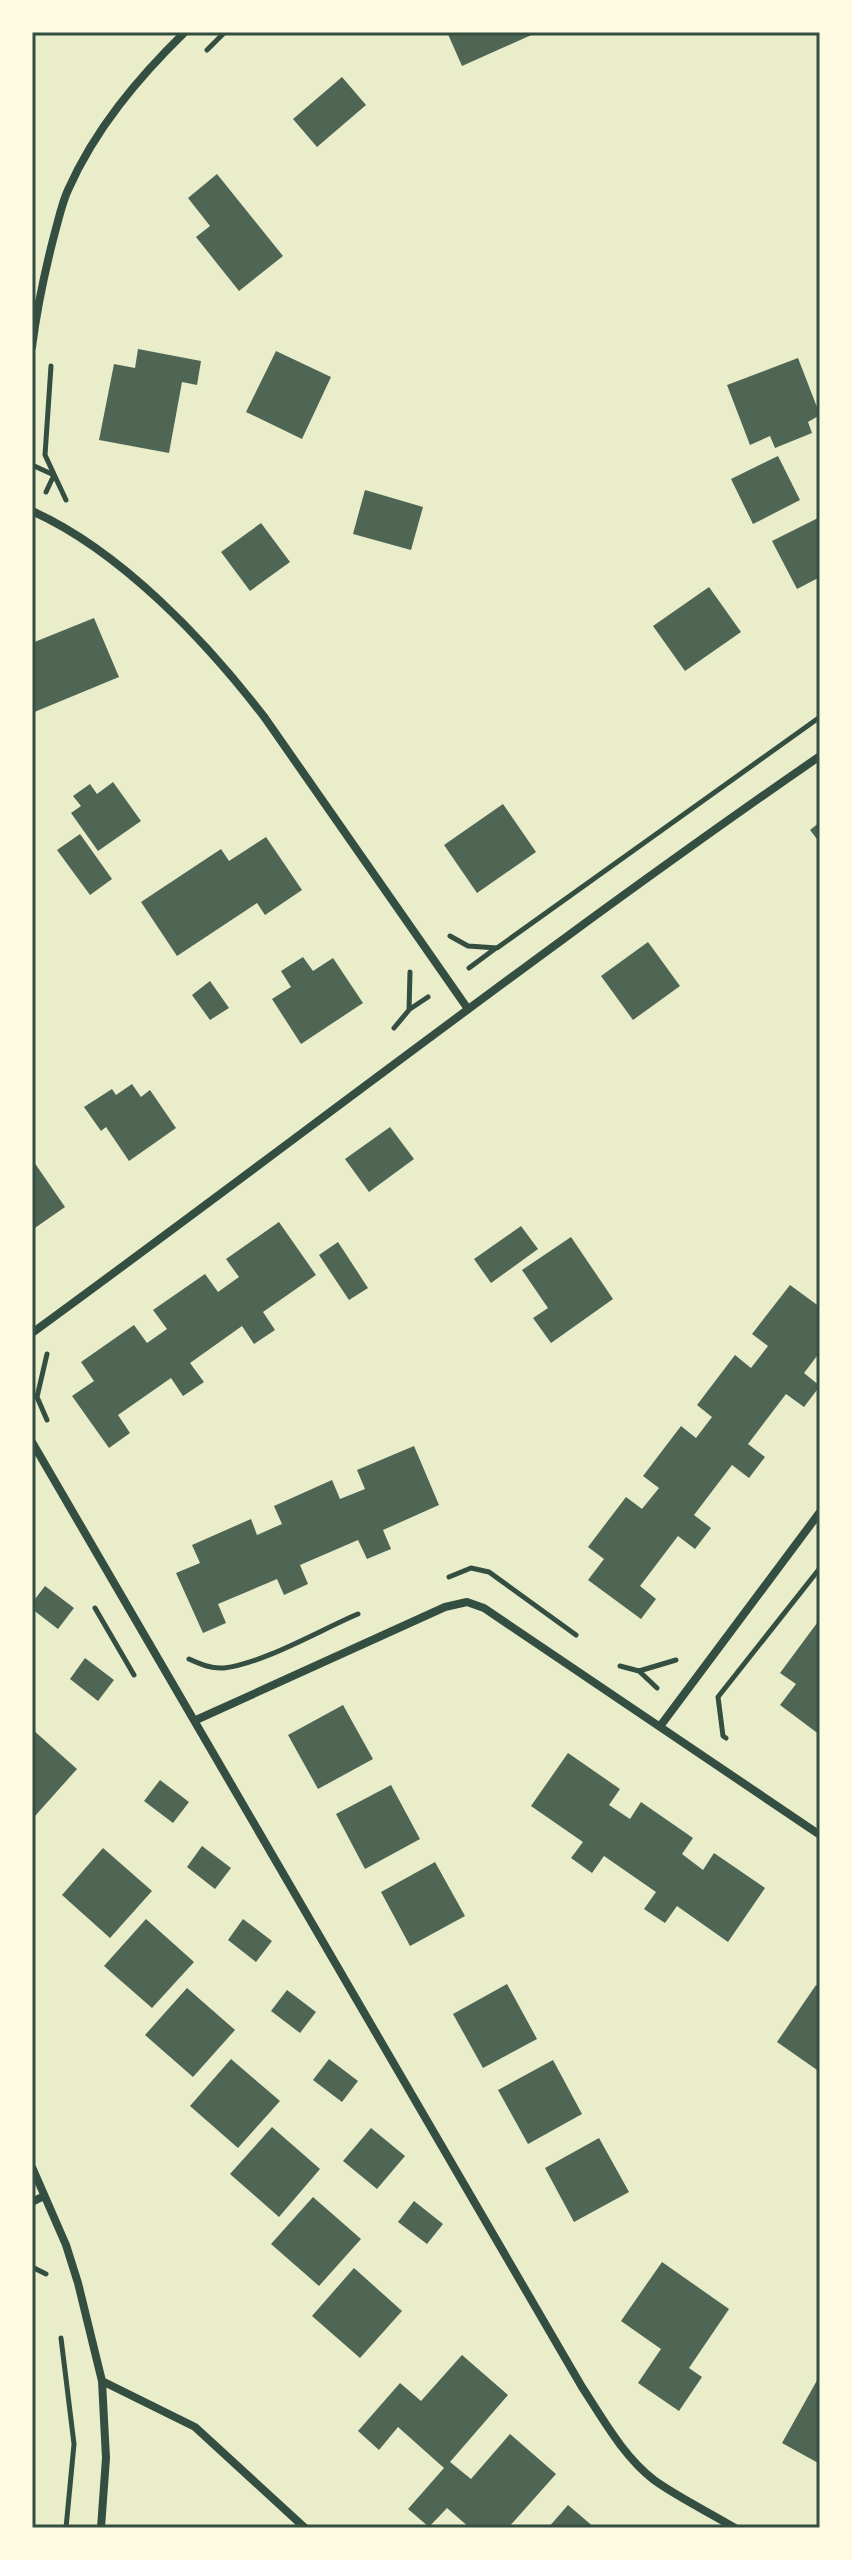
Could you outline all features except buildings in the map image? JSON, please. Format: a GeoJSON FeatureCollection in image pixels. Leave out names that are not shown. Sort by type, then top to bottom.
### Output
{"type":"FeatureCollection","features":[{"type":"Feature","properties":{"kind":"street"},"geometry":{"type":"LineString","coordinates":[[32,347],[39,294],[67,192],[92,145],[122,100],[185,32]]}},
{"type":"Feature","properties":{"kind":"street"},"geometry":{"type":"LineString","coordinates":[[32,511],[96,550],[134,579],[230,672],[468,1009]]}},
{"type":"Feature","properties":{"kind":"street"},"geometry":{"type":"LineString","coordinates":[[32,1333],[468,1009],[820,756]]}},
{"type":"Feature","properties":{"kind":"street"},"geometry":{"type":"LineString","coordinates":[[32,1442],[582,2387],[631,2458],[654,2480],[735,2528]]}},
{"type":"Feature","properties":{"kind":"street"},"geometry":{"type":"LineString","coordinates":[[661,1725],[820,1512]]}},
{"type":"Feature","properties":{"kind":"street"},"geometry":{"type":"LineString","coordinates":[[196,1720],[445,1607],[467,1602],[484,1608],[820,1835]]}},
{"type":"Feature","properties":{"kind":"street"},"geometry":{"type":"LineString","coordinates":[[32,2167],[66,2245],[102,2381],[106,2458],[101,2528]]}},
{"type":"Feature","properties":{"kind":"street"},"geometry":{"type":"LineString","coordinates":[[32,2202],[44,2196]]}},
{"type":"Feature","properties":{"kind":"street"},"geometry":{"type":"LineString","coordinates":[[102,2381],[195,2427],[305,2528]]}},
{"type":"Feature","properties":{"kind":"path"},"geometry":{"type":"LineString","coordinates":[[204,53],[225,32]]}},
{"type":"Feature","properties":{"kind":"path"},"geometry":{"type":"LineString","coordinates":[[51,363],[45,455],[67,502],[78,508]]}},
{"type":"Feature","properties":{"kind":"path"},"geometry":{"type":"LineString","coordinates":[[449,935],[468,946],[497,948],[820,717]]}},
{"type":"Feature","properties":{"kind":"path"},"geometry":{"type":"LineString","coordinates":[[384,1036],[409,1010],[410,966]]}},
{"type":"Feature","properties":{"kind":"path"},"geometry":{"type":"LineString","coordinates":[[49,1425],[34,1398],[44,1356],[54,1348]]}},
{"type":"Feature","properties":{"kind":"path"},"geometry":{"type":"LineString","coordinates":[[444,1579],[471,1568],[489,1572],[580,1637]]}},
{"type":"Feature","properties":{"kind":"path"},"geometry":{"type":"LineString","coordinates":[[734,1745],[723,1736],[718,1697],[820,1568]]}},
{"type":"Feature","properties":{"kind":"path"},"geometry":{"type":"LineString","coordinates":[[184,1657],[209,1667],[225,1668],[267,1655],[362,1613]]}},
{"type":"Feature","properties":{"kind":"path"},"geometry":{"type":"LineString","coordinates":[[619,1665],[639,1671],[673,1663],[682,1652]]}},
{"type":"Feature","properties":{"kind":"path"},"geometry":{"type":"LineString","coordinates":[[32,2267],[46,2273],[50,2287]]}},
{"type":"Feature","properties":{"kind":"path"},"geometry":{"type":"LineString","coordinates":[[59,2327],[67,2367],[74,2444],[66,2528]]}}]}
